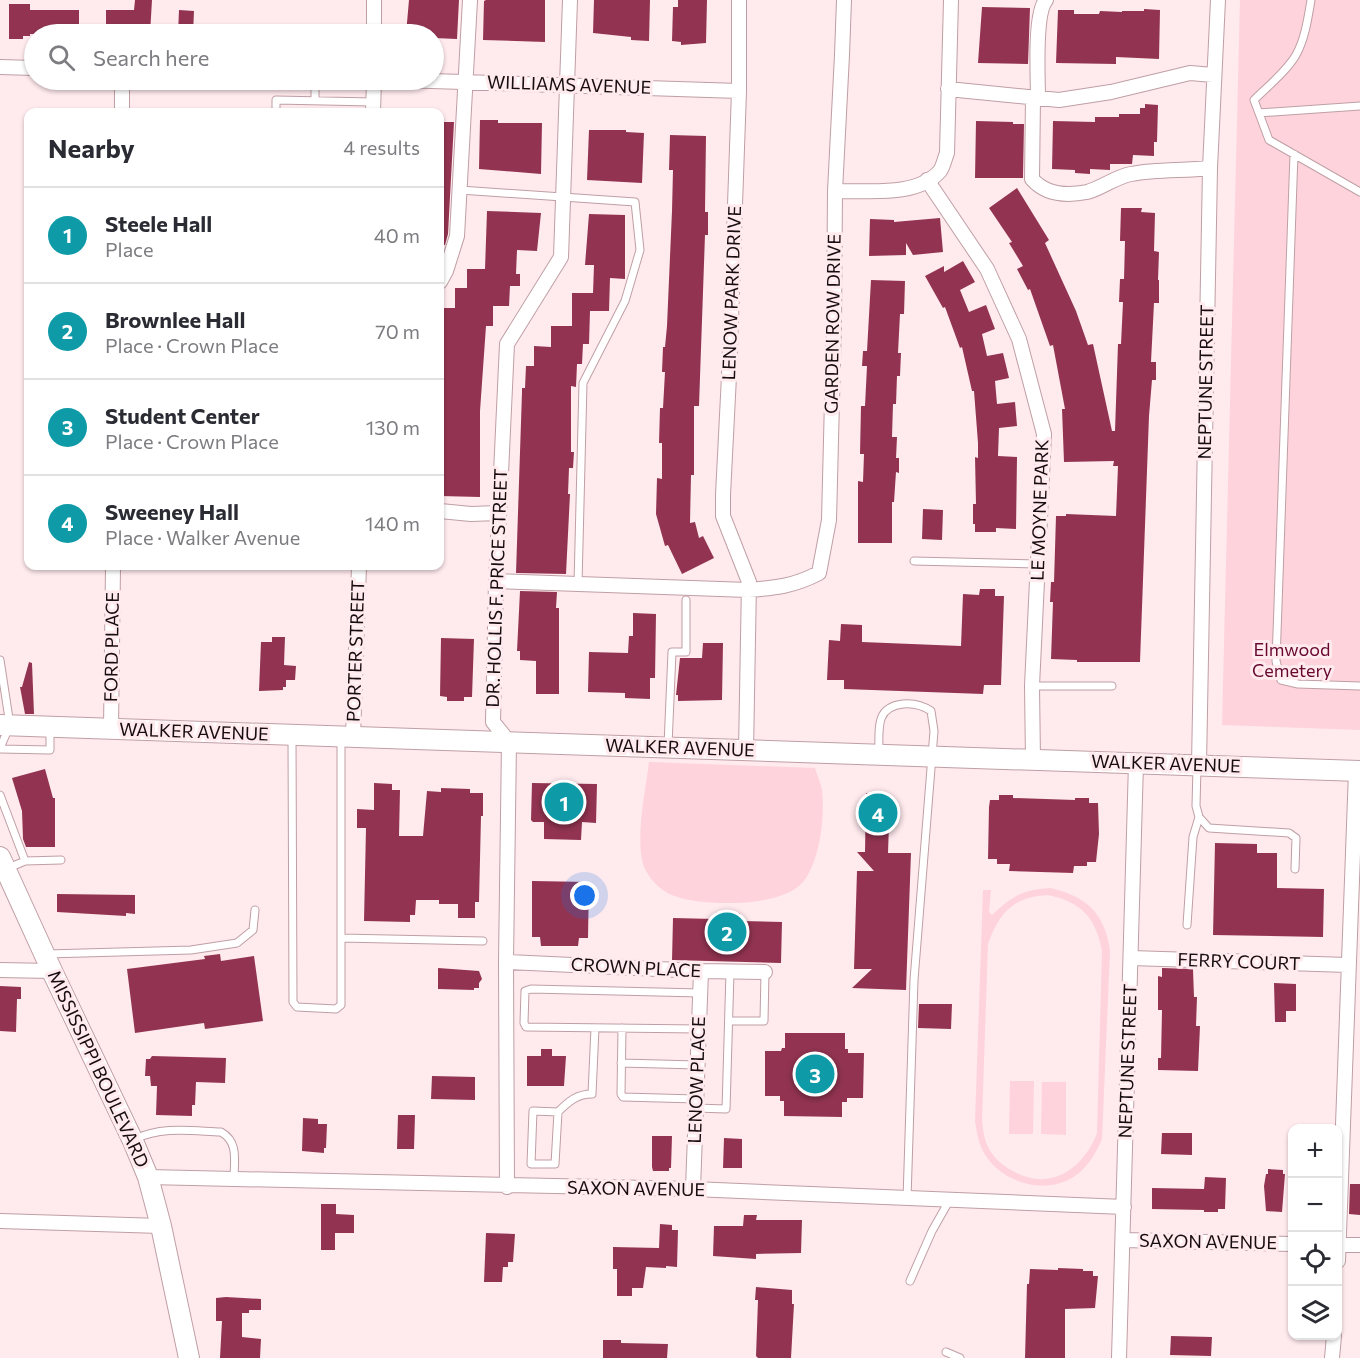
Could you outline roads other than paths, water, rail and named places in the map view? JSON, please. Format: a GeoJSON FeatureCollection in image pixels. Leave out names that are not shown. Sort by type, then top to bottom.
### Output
{"type":"FeatureCollection","features":[{"type":"Feature","properties":{"kind":"street"},"geometry":{"type":"LineString","coordinates":[[374,0],[374,24]]}},
{"type":"Feature","properties":{"kind":"street"},"geometry":{"type":"LineString","coordinates":[[444,275],[457,236],[470,0]]}},
{"type":"Feature","properties":{"kind":"street","name":"DR. HOLLIS F. PRICE STREET"},"geometry":{"type":"LineString","coordinates":[[509,742],[493,722],[498,513],[507,344],[561,258],[570,0]]}},
{"type":"Feature","properties":{"kind":"street","name":"LENOW PARK DRIVE"},"geometry":{"type":"LineString","coordinates":[[739,0],[739,91],[723,516],[748,586]]}},
{"type":"Feature","properties":{"kind":"street","name":"GARDEN ROW DRIVE"},"geometry":{"type":"LineString","coordinates":[[496,581],[782,588],[802,582],[819,573],[829,520],[835,191],[844,0]]}},
{"type":"Feature","properties":{"kind":"street"},"geometry":{"type":"LineString","coordinates":[[835,191],[903,190],[927,180],[940,170],[947,153],[951,0]]}},
{"type":"Feature","properties":{"kind":"street"},"geometry":{"type":"LineString","coordinates":[[1046,0],[1042,5],[1039,19],[1032,179],[1040,189],[1061,194],[1088,192],[1127,175],[1150,171],[1210,168]]}},
{"type":"Feature","properties":{"kind":"street","name":"NEPTUNE STREET"},"geometry":{"type":"LineString","coordinates":[[1198,765],[1210,168],[1218,0]]}},
{"type":"Feature","properties":{"kind":"street"},"geometry":{"type":"LineString","coordinates":[[0,67],[24,68]]}},
{"type":"Feature","properties":{"kind":"street"},"geometry":{"type":"LineString","coordinates":[[948,89],[1059,100],[1111,92],[1190,73],[1213,75]]}},
{"type":"Feature","properties":{"kind":"street","name":"WILLIAMS AVENUE"},"geometry":{"type":"LineString","coordinates":[[444,81],[739,91]]}},
{"type":"Feature","properties":{"kind":"street"},"geometry":{"type":"LineString","coordinates":[[122,90],[122,108]]}},
{"type":"Feature","properties":{"kind":"street"},"geometry":{"type":"LineString","coordinates":[[373,107],[374,90]]}},
{"type":"Feature","properties":{"kind":"street","name":"LE MOYNE PARK"},"geometry":{"type":"LineString","coordinates":[[927,180],[987,269],[1019,339],[1044,434],[1032,686],[1033,761]]}},
{"type":"Feature","properties":{"kind":"street"},"geometry":{"type":"LineString","coordinates":[[444,511],[471,514],[498,513]]}},
{"type":"Feature","properties":{"kind":"street","name":"FORD PLACE"},"geometry":{"type":"LineString","coordinates":[[111,729],[112,570]]}},
{"type":"Feature","properties":{"kind":"street","name":"PORTER STREET"},"geometry":{"type":"LineString","coordinates":[[347,736],[358,570]]}},
{"type":"Feature","properties":{"kind":"street"},"geometry":{"type":"LineString","coordinates":[[746,751],[748,586]]}},
{"type":"Feature","properties":{"kind":"street","name":"WALKER AVENUE"},"geometry":{"type":"LineString","coordinates":[[5,725],[1358,771]]}},
{"type":"Feature","properties":{"kind":"street"},"geometry":{"type":"LineString","coordinates":[[507,1186],[506,962],[509,742]]}},
{"type":"Feature","properties":{"kind":"street","name":"NEPTUNE STREET"},"geometry":{"type":"LineString","coordinates":[[1119,1358],[1136,763]]}},
{"type":"Feature","properties":{"kind":"street"},"geometry":{"type":"LineString","coordinates":[[1339,1232],[1352,960],[1358,771]]}},
{"type":"Feature","properties":{"kind":"street","name":"MISSISSIPPI BOULEVARD"},"geometry":{"type":"LineString","coordinates":[[3,863],[148,1177],[161,1226],[189,1358]]}},
{"type":"Feature","properties":{"kind":"street","name":"FERRY COURT"},"geometry":{"type":"LineString","coordinates":[[1131,958],[1352,960]]}},
{"type":"Feature","properties":{"kind":"street","name":"CROWN PLACE"},"geometry":{"type":"LineString","coordinates":[[506,962],[765,972]]}},
{"type":"Feature","properties":{"kind":"street"},"geometry":{"type":"LineString","coordinates":[[0,970],[48,963]]}},
{"type":"Feature","properties":{"kind":"street","name":"LENOW PLACE"},"geometry":{"type":"LineString","coordinates":[[693,1190],[701,971]]}},
{"type":"Feature","properties":{"kind":"street","name":"SAXON AVENUE"},"geometry":{"type":"LineString","coordinates":[[148,1177],[693,1190],[1124,1207]]}},
{"type":"Feature","properties":{"kind":"street"},"geometry":{"type":"LineString","coordinates":[[0,1221],[161,1226]]}},
{"type":"Feature","properties":{"kind":"street","name":"SAXON AVENUE"},"geometry":{"type":"LineString","coordinates":[[1123,1240],[1288,1244]]}},
{"type":"Feature","properties":{"kind":"street"},"geometry":{"type":"LineString","coordinates":[[1342,1245],[1360,1245]]}},
{"type":"Feature","properties":{"kind":"street"},"geometry":{"type":"LineString","coordinates":[[1332,1358],[1334,1340]]}},
{"type":"Feature","properties":{"kind":"lane"},"geometry":{"type":"LineString","coordinates":[[1311,0],[1308,21],[1297,54],[1277,79],[1254,100],[1269,140],[1360,192]]}},
{"type":"Feature","properties":{"kind":"lane"},"geometry":{"type":"LineString","coordinates":[[315,90],[315,101]]}},
{"type":"Feature","properties":{"kind":"lane"},"geometry":{"type":"LineString","coordinates":[[276,108],[276,100],[315,101],[373,107]]}},
{"type":"Feature","properties":{"kind":"lane"},"geometry":{"type":"LineString","coordinates":[[1259,113],[1360,106]]}},
{"type":"Feature","properties":{"kind":"lane"},"geometry":{"type":"LineString","coordinates":[[1294,154],[1276,661],[1281,680],[1298,684],[1360,686]]}},
{"type":"Feature","properties":{"kind":"lane"},"geometry":{"type":"LineString","coordinates":[[460,190],[563,195],[635,202],[640,250],[625,301],[583,383],[578,584]]}},
{"type":"Feature","properties":{"kind":"lane"},"geometry":{"type":"LineString","coordinates":[[914,561],[1038,564]]}},
{"type":"Feature","properties":{"kind":"lane"},"geometry":{"type":"LineString","coordinates":[[668,748],[672,652],[686,652],[686,600]]}},
{"type":"Feature","properties":{"kind":"lane"},"geometry":{"type":"LineString","coordinates":[[0,660],[5,725],[0,748],[50,750],[50,727]]}},
{"type":"Feature","properties":{"kind":"lane"},"geometry":{"type":"LineString","coordinates":[[1032,686],[1112,686]]}},
{"type":"Feature","properties":{"kind":"lane"},"geometry":{"type":"LineString","coordinates":[[879,756],[880,721],[884,711],[892,705],[911,703],[931,711],[934,731],[933,758],[914,980],[907,1199]]}},
{"type":"Feature","properties":{"kind":"lane"},"geometry":{"type":"LineString","coordinates":[[292,735],[293,1002],[297,1007],[336,1009],[341,1005],[347,736]]}},
{"type":"Feature","properties":{"kind":"lane"},"geometry":{"type":"LineString","coordinates":[[1198,765],[1196,806],[1199,817],[1209,828],[1289,833],[1296,838],[1295,869]]}},
{"type":"Feature","properties":{"kind":"lane"},"geometry":{"type":"LineString","coordinates":[[0,795],[25,861]]}},
{"type":"Feature","properties":{"kind":"lane"},"geometry":{"type":"LineString","coordinates":[[1188,925],[1192,837],[1199,817]]}},
{"type":"Feature","properties":{"kind":"lane"},"geometry":{"type":"LineString","coordinates":[[3,863],[61,860]]}},
{"type":"Feature","properties":{"kind":"lane"},"geometry":{"type":"LineString","coordinates":[[48,963],[191,950],[237,943],[253,930],[255,910]]}},
{"type":"Feature","properties":{"kind":"lane"},"geometry":{"type":"LineString","coordinates":[[341,938],[483,941]]}},
{"type":"Feature","properties":{"kind":"lane"},"geometry":{"type":"LineString","coordinates":[[622,1028],[621,1094],[623,1097],[726,1109],[730,972]]}},
{"type":"Feature","properties":{"kind":"lane"},"geometry":{"type":"LineString","coordinates":[[730,1021],[764,1021],[765,972]]}},
{"type":"Feature","properties":{"kind":"lane"},"geometry":{"type":"LineString","coordinates":[[699,1029],[526,1027],[524,1023],[525,991],[531,989],[700,993]]}},
{"type":"Feature","properties":{"kind":"lane"},"geometry":{"type":"LineString","coordinates":[[558,1112],[555,1164],[531,1164],[533,1111],[558,1112],[575,1097],[581,1094],[592,1094],[595,1028]]}},
{"type":"Feature","properties":{"kind":"lane"},"geometry":{"type":"LineString","coordinates":[[621,1063],[697,1065]]}},
{"type":"Feature","properties":{"kind":"lane"},"geometry":{"type":"LineString","coordinates":[[133,1141],[149,1133],[164,1130],[221,1132],[234,1144],[234,1179]]}},
{"type":"Feature","properties":{"kind":"lane"},"geometry":{"type":"LineString","coordinates":[[910,1281],[932,1231],[949,1201]]}},
{"type":"Feature","properties":{"kind":"lane"},"geometry":{"type":"LineString","coordinates":[[946,1352],[960,1358]]}},
{"type":"Feature","properties":{"kind":"place","name":"Steele Hall"},"geometry":{"type":"Point","coordinates":[564,802]}},
{"type":"Feature","properties":{"kind":"place","name":"Sweeney Hall"},"geometry":{"type":"Point","coordinates":[878,813]}},
{"type":"Feature","properties":{"kind":"place","name":"Brownlee Hall"},"geometry":{"type":"Point","coordinates":[727,932]}},
{"type":"Feature","properties":{"kind":"place","name":"Student Center"},"geometry":{"type":"Point","coordinates":[815,1074]}},
{"type":"Feature","properties":{"kind":"park label","name":"Elmwood Cemetery"},"geometry":{"type":"Point","coordinates":[1292,660]}}]}
